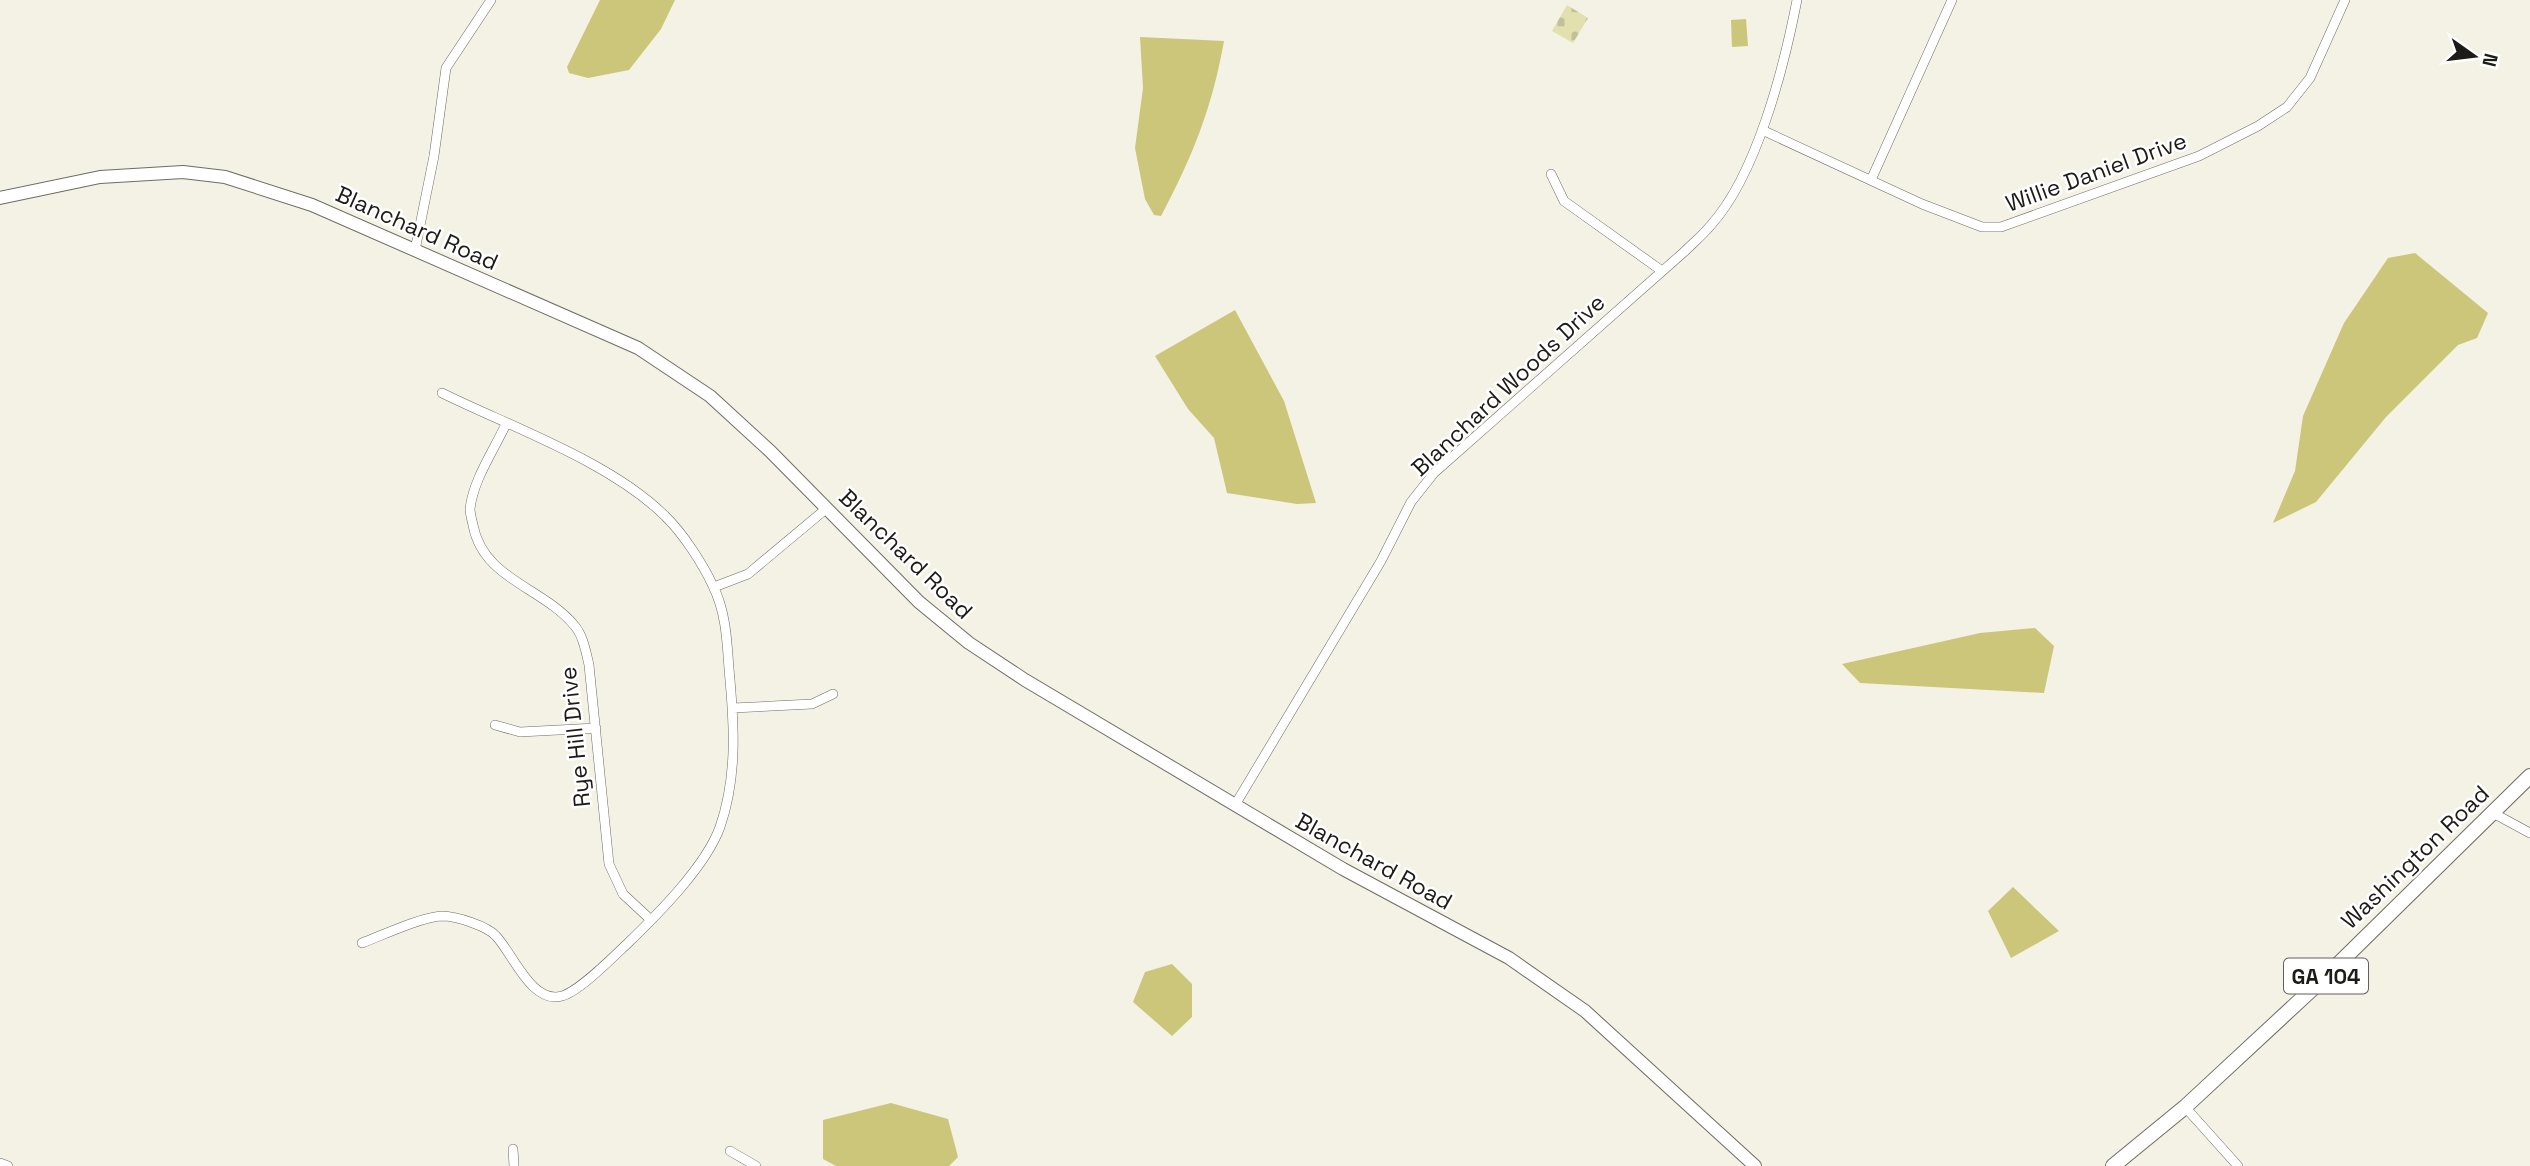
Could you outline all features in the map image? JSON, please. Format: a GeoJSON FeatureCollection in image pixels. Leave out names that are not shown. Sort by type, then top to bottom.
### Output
{"type":"FeatureCollection","features":[{"type":"Feature","properties":{"kind":"main road","name":"Washington Road"},"geometry":{"type":"LineString","coordinates":[[2113,1166],[2185,1107],[2323,979],[2530,776]]}},
{"type":"Feature","properties":{"kind":"street"},"geometry":{"type":"LineString","coordinates":[[415,250],[434,156],[446,68],[491,0]]}},
{"type":"Feature","properties":{"kind":"street","name":"Blanchard Woods Drive"},"geometry":{"type":"LineString","coordinates":[[1235,805],[1381,561],[1411,502],[1434,473],[1712,224],[1734,192],[1762,130],[1787,50],[1797,0]]}},
{"type":"Feature","properties":{"kind":"street"},"geometry":{"type":"LineString","coordinates":[[1871,180],[1952,0]]}},
{"type":"Feature","properties":{"kind":"street","name":"Willie Daniel Drive"},"geometry":{"type":"LineString","coordinates":[[1762,130],[1922,204],[1982,227],[2001,227],[2199,156],[2230,142],[2287,107],[2310,78],[2345,0]]}},
{"type":"Feature","properties":{"kind":"street","name":"Blanchard Road"},"geometry":{"type":"LineString","coordinates":[[0,198],[100,177],[183,172],[225,177],[312,205],[638,348],[710,396],[770,451],[919,601],[970,643],[1025,680],[1343,869],[1520,965],[1585,1011],[1755,1166]]}},
{"type":"Feature","properties":{"kind":"street"},"geometry":{"type":"LineString","coordinates":[[1550,174],[1564,201],[1662,271]]}},
{"type":"Feature","properties":{"kind":"street"},"geometry":{"type":"LineString","coordinates":[[362,943],[442,916],[476,923],[495,934],[526,978],[541,994],[550,998],[564,996],[591,977],[651,920],[696,869],[719,829],[731,786],[735,734],[727,628],[714,587],[685,540],[666,516],[628,486],[558,447],[442,393]]}},
{"type":"Feature","properties":{"kind":"street","name":"Rye Hill Drive"},"geometry":{"type":"LineString","coordinates":[[506,424],[476,486],[470,510],[474,535],[494,566],[524,589],[554,606],[576,627],[589,665],[609,864],[623,894],[651,920]]}},
{"type":"Feature","properties":{"kind":"street"},"geometry":{"type":"LineString","coordinates":[[714,587],[748,574],[827,508]]}},
{"type":"Feature","properties":{"kind":"street"},"geometry":{"type":"LineString","coordinates":[[733,708],[812,704],[832,694]]}},
{"type":"Feature","properties":{"kind":"street"},"geometry":{"type":"LineString","coordinates":[[495,725],[520,732],[596,729]]}},
{"type":"Feature","properties":{"kind":"street"},"geometry":{"type":"LineString","coordinates":[[2493,813],[2530,833]]}},
{"type":"Feature","properties":{"kind":"street"},"geometry":{"type":"LineString","coordinates":[[2185,1107],[2238,1166]]}},
{"type":"Feature","properties":{"kind":"street"},"geometry":{"type":"LineString","coordinates":[[513,1149],[514,1166]]}},
{"type":"Feature","properties":{"kind":"street"},"geometry":{"type":"LineString","coordinates":[[730,1151],[756,1166]]}},
{"type":"Feature","properties":{"kind":"street"},"geometry":{"type":"LineString","coordinates":[[0,1163],[9,1166]]}},
{"type":"Feature","properties":{"kind":"green space"},"geometry":{"type":"Polygon","coordinates":[[[1567,5],[1588,18],[1573,43],[1552,31],[1567,5]]]}},
{"type":"Feature","properties":{"kind":"shaded area"},"geometry":{"type":"Polygon","coordinates":[[[600,0],[675,0],[661,29],[629,70],[588,78],[569,73],[567,67],[600,0]]]}},
{"type":"Feature","properties":{"kind":"shaded area"},"geometry":{"type":"Polygon","coordinates":[[[1746,19],[1748,46],[1732,47],[1731,20],[1746,19]]]}},
{"type":"Feature","properties":{"kind":"shaded area"},"geometry":{"type":"Polygon","coordinates":[[[1140,37],[1224,41],[1214,88],[1200,131],[1161,216],[1154,215],[1145,199],[1135,148],[1143,88],[1140,37]]]}},
{"type":"Feature","properties":{"kind":"shaded area"},"geometry":{"type":"Polygon","coordinates":[[[2415,253],[2488,313],[2477,338],[2458,345],[2386,417],[2316,502],[2273,523],[2295,471],[2303,416],[2344,323],[2388,258],[2415,253]]]}},
{"type":"Feature","properties":{"kind":"shaded area"},"geometry":{"type":"Polygon","coordinates":[[[1235,310],[1284,401],[1316,503],[1297,504],[1227,493],[1214,438],[1188,409],[1155,356],[1235,310]]]}},
{"type":"Feature","properties":{"kind":"shaded area"},"geometry":{"type":"Polygon","coordinates":[[[2035,628],[2054,646],[2044,693],[1860,683],[1842,664],[1980,633],[2035,628]]]}},
{"type":"Feature","properties":{"kind":"shaded area"},"geometry":{"type":"Polygon","coordinates":[[[2013,887],[2059,931],[2011,958],[1988,911],[2013,887]]]}},
{"type":"Feature","properties":{"kind":"shaded area"},"geometry":{"type":"Polygon","coordinates":[[[1172,964],[1192,984],[1192,1017],[1172,1036],[1133,1002],[1145,972],[1172,964]]]}},
{"type":"Feature","properties":{"kind":"shaded area"},"geometry":{"type":"Polygon","coordinates":[[[891,1103],[948,1119],[958,1157],[949,1166],[836,1166],[823,1159],[823,1120],[891,1103]]]}}]}
